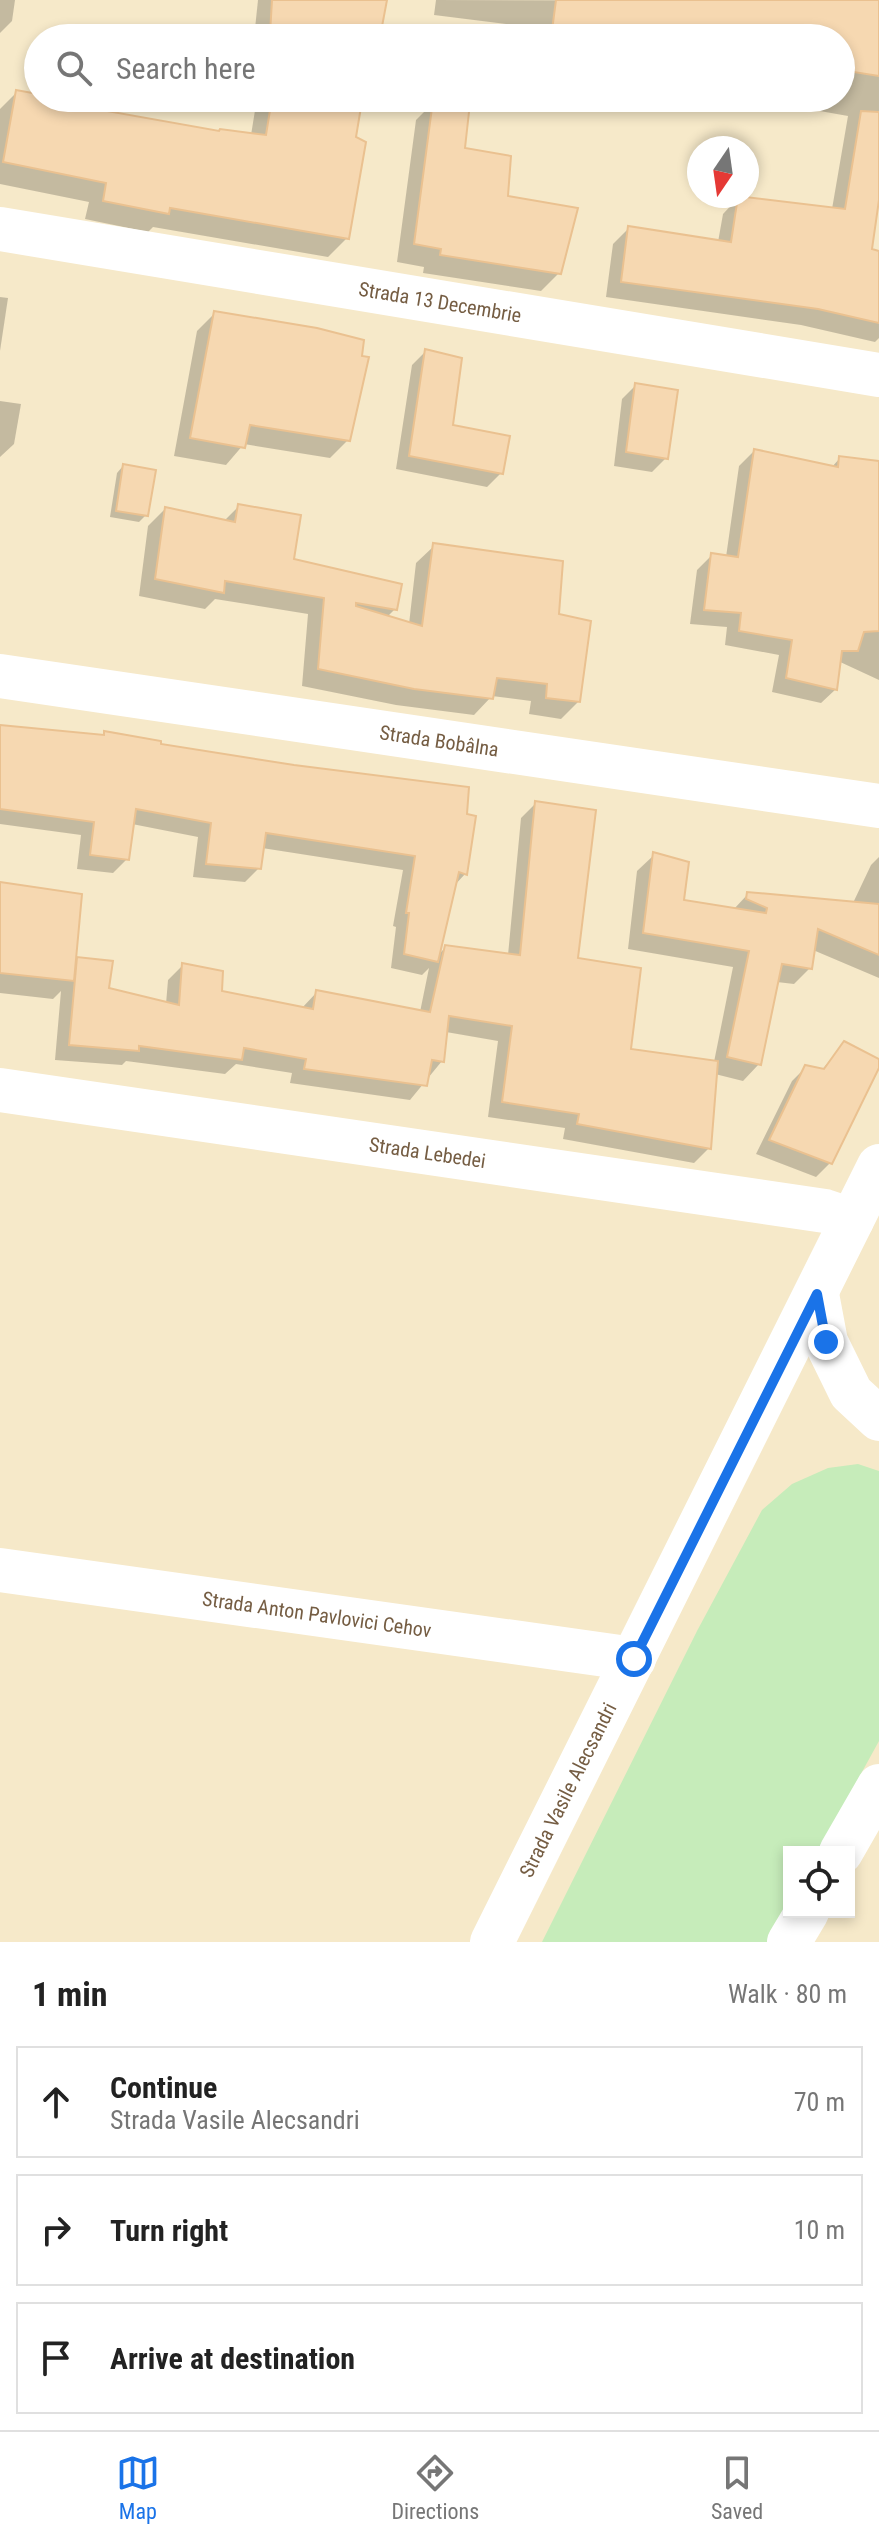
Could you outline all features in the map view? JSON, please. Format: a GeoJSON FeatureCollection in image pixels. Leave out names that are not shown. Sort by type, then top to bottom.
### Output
{"type":"FeatureCollection","features":[{"type":"Feature","properties":{"kind":"street","name":"Strada 13 Decembrie"},"geometry":{"type":"LineString","coordinates":[[0,229],[879,375]]}},
{"type":"Feature","properties":{"kind":"street","name":"Strada Bobâlna"},"geometry":{"type":"LineString","coordinates":[[0,676],[879,806]]}},
{"type":"Feature","properties":{"kind":"street","name":"Strada Lebedei"},"geometry":{"type":"LineString","coordinates":[[0,1090],[809,1208],[852,1220]]}},
{"type":"Feature","properties":{"kind":"street","name":"Strada Vasile Alecsandri"},"geometry":{"type":"LineString","coordinates":[[492,1942],[879,1166]]}},
{"type":"Feature","properties":{"kind":"street"},"geometry":{"type":"LineString","coordinates":[[817,1294],[826,1342],[851,1393],[879,1419]]}},
{"type":"Feature","properties":{"kind":"street","name":"Strada Anton Pavlovici Cehov"},"geometry":{"type":"LineString","coordinates":[[0,1570],[634,1659]]}},
{"type":"Feature","properties":{"kind":"street"},"geometry":{"type":"LineString","coordinates":[[844,1846],[879,1786]]}},
{"type":"Feature","properties":{"kind":"street"},"geometry":{"type":"LineString","coordinates":[[789,1942],[803,1918]]}},
{"type":"Feature","properties":{"kind":"shaded area"},"geometry":{"type":"Polygon","coordinates":[[[0,0],[879,0],[879,1942],[0,1942],[0,0]]]}},
{"type":"Feature","properties":{"kind":"green space"},"geometry":{"type":"Polygon","coordinates":[[[858,1464],[879,1471],[879,1741],[821,1846],[783,1846],[783,1916],[769,1942],[542,1942],[697,1631],[762,1510],[792,1484],[828,1468],[858,1464]]]}},
{"type":"Feature","properties":{"kind":"building"},"geometry":{"type":"Polygon","coordinates":[[[272,0],[387,0],[382,24],[271,24],[272,0]]]}},
{"type":"Feature","properties":{"kind":"building"},"geometry":{"type":"Polygon","coordinates":[[[556,0],[879,0],[879,76],[855,72],[855,24],[553,24],[556,0]]]}},
{"type":"Feature","properties":{"kind":"building"},"geometry":{"type":"Polygon","coordinates":[[[16,90],[24,91],[24,112],[112,112],[219,131],[266,135],[270,112],[360,112],[356,137],[366,142],[349,239],[170,208],[169,214],[103,201],[106,183],[3,162],[16,90]]]}},
{"type":"Feature","properties":{"kind":"building"},"geometry":{"type":"Polygon","coordinates":[[[861,111],[879,112],[879,200],[872,249],[879,251],[879,323],[818,309],[621,282],[628,226],[731,242],[736,208],[759,208],[759,199],[845,209],[861,111]]]}},
{"type":"Feature","properties":{"kind":"building"},"geometry":{"type":"Polygon","coordinates":[[[431,112],[469,112],[465,148],[511,156],[508,196],[578,208],[561,274],[440,255],[441,249],[414,244],[431,112]]]}},
{"type":"Feature","properties":{"kind":"building"},"geometry":{"type":"Polygon","coordinates":[[[214,311],[317,328],[364,340],[362,356],[369,357],[350,441],[250,425],[245,448],[190,438],[214,311]]]}},
{"type":"Feature","properties":{"kind":"building"},"geometry":{"type":"Polygon","coordinates":[[[425,349],[462,358],[453,425],[510,436],[503,474],[409,456],[425,349]]]}},
{"type":"Feature","properties":{"kind":"building"},"geometry":{"type":"Polygon","coordinates":[[[635,383],[678,390],[668,459],[626,452],[635,383]]]}},
{"type":"Feature","properties":{"kind":"building"},"geometry":{"type":"Polygon","coordinates":[[[754,449],[838,467],[839,456],[879,461],[879,631],[864,632],[858,651],[842,651],[837,690],[786,678],[792,640],[739,631],[741,613],[704,610],[711,553],[738,557],[754,449]]]}},
{"type":"Feature","properties":{"kind":"building"},"geometry":{"type":"Polygon","coordinates":[[[123,464],[156,470],[148,516],[116,511],[123,464]]]}},
{"type":"Feature","properties":{"kind":"building"},"geometry":{"type":"Polygon","coordinates":[[[238,504],[301,515],[294,559],[402,584],[397,610],[356,603],[356,606],[422,626],[433,543],[563,561],[559,614],[591,621],[580,702],[546,698],[547,684],[497,678],[493,699],[414,689],[318,669],[324,598],[225,581],[224,593],[155,579],[165,507],[235,522],[238,504]]]}},
{"type":"Feature","properties":{"kind":"building"},"geometry":{"type":"Polygon","coordinates":[[[0,725],[104,735],[104,731],[161,741],[161,744],[294,765],[469,787],[467,814],[476,816],[467,875],[459,872],[438,962],[404,954],[409,913],[406,913],[415,856],[266,833],[261,869],[206,864],[211,823],[136,809],[129,860],[90,855],[94,822],[0,809],[0,725]]]}},
{"type":"Feature","properties":{"kind":"building"},"geometry":{"type":"Polygon","coordinates":[[[535,801],[596,810],[578,958],[641,968],[631,1049],[718,1061],[711,1149],[577,1124],[579,1114],[502,1102],[512,1026],[449,1016],[444,1062],[432,1060],[427,1086],[304,1069],[306,1059],[244,1048],[242,1060],[139,1046],[139,1051],[69,1045],[77,957],[113,961],[109,988],[179,1005],[182,963],[223,971],[222,991],[313,1009],[316,990],[430,1012],[445,945],[520,955],[535,801]]]}},
{"type":"Feature","properties":{"kind":"building"},"geometry":{"type":"Polygon","coordinates":[[[653,852],[689,862],[684,900],[766,913],[767,908],[746,899],[747,892],[879,904],[879,955],[818,929],[812,969],[782,964],[761,1065],[727,1057],[749,951],[643,933],[653,852]]]}},
{"type":"Feature","properties":{"kind":"building"},"geometry":{"type":"Polygon","coordinates":[[[0,882],[82,894],[74,981],[0,973],[0,882]]]}},
{"type":"Feature","properties":{"kind":"building"},"geometry":{"type":"Polygon","coordinates":[[[844,1041],[879,1059],[879,1068],[832,1164],[769,1140],[805,1065],[824,1069],[844,1041]]]}},
{"type":"Feature","properties":{"kind":"route"},"geometry":{"type":"LineString","coordinates":[[634,1659],[817,1294],[826,1342]]}}]}
